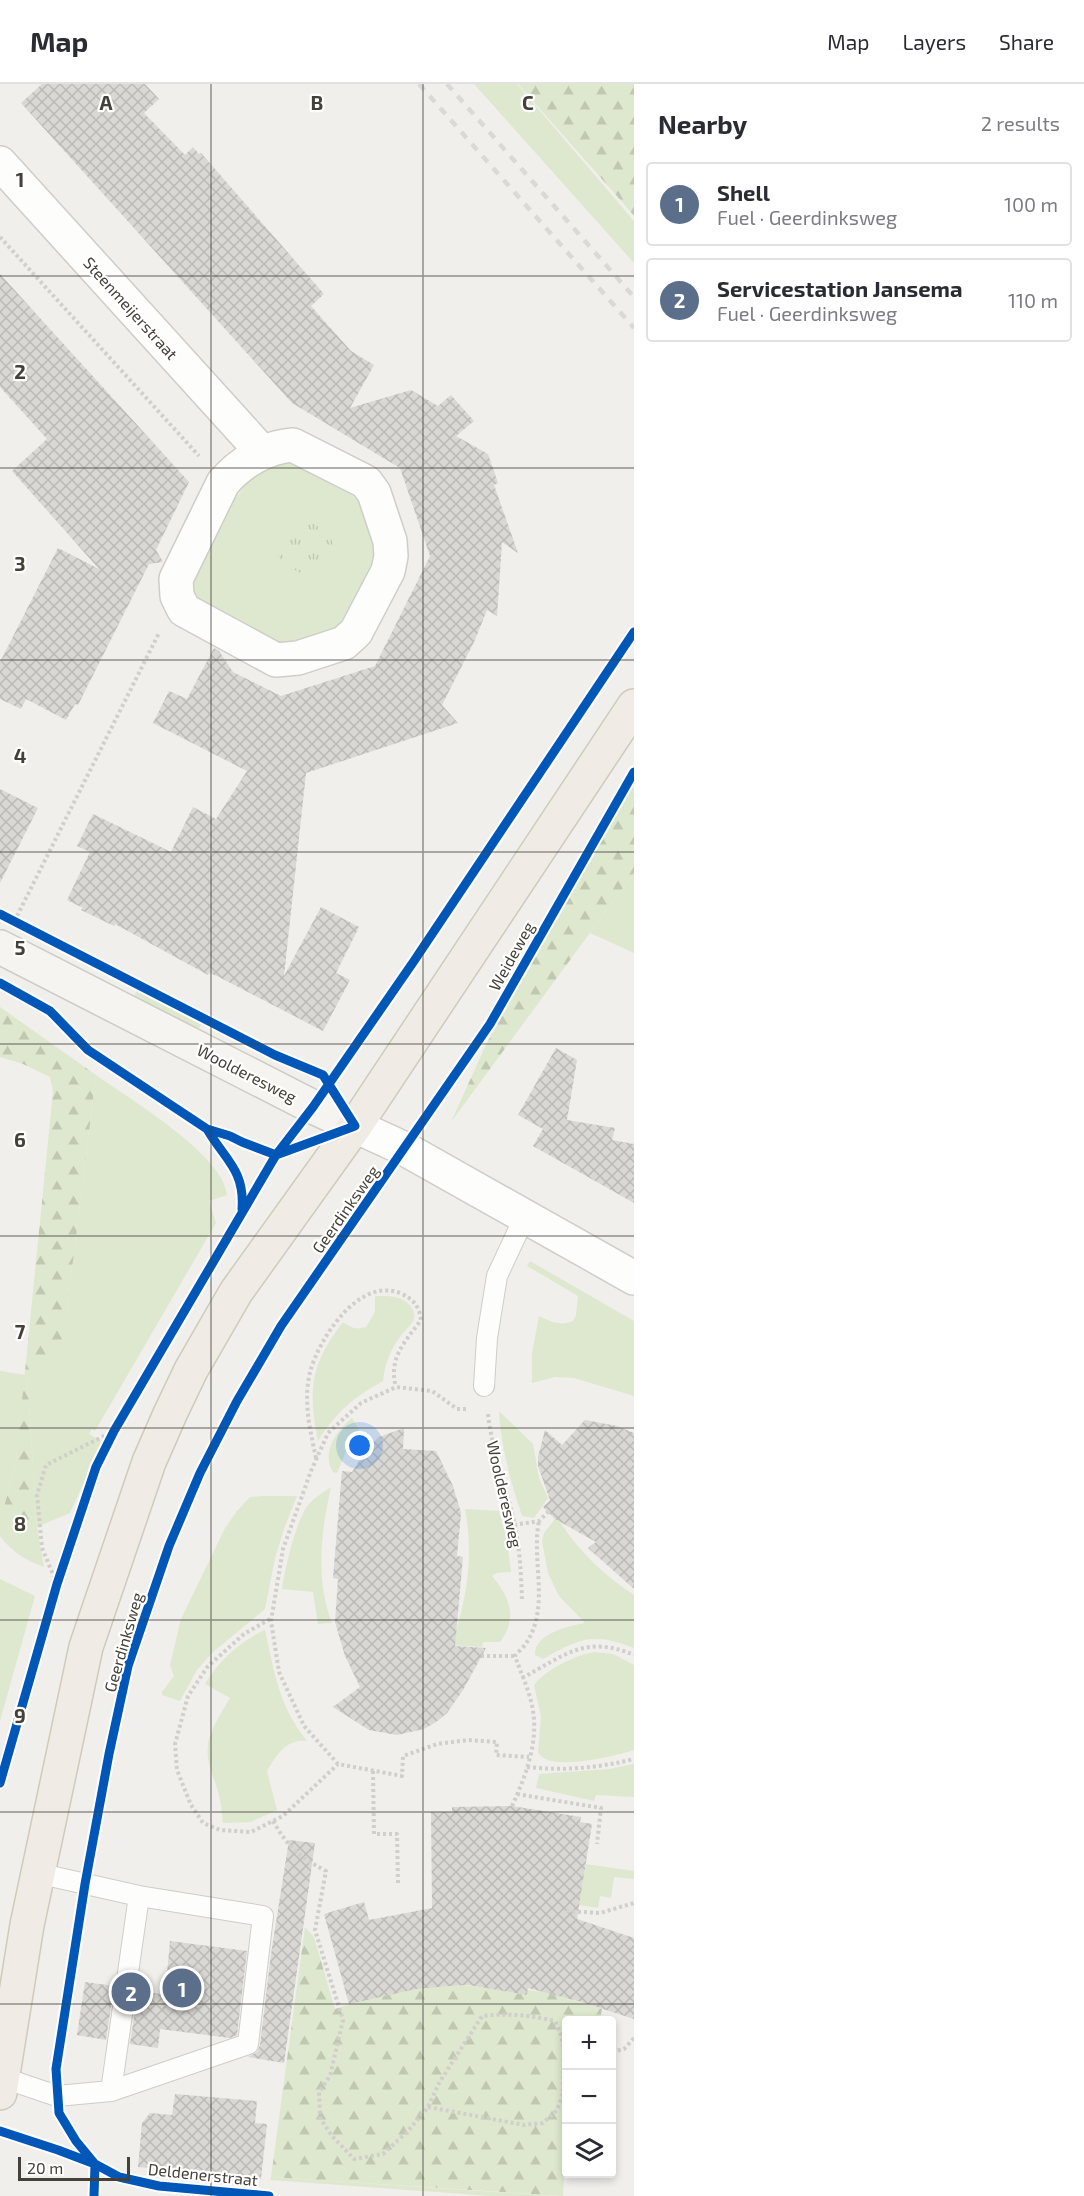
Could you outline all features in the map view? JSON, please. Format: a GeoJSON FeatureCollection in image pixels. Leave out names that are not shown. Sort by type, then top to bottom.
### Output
{"type":"FeatureCollection","features":[{"type":"Feature","properties":{"kind":"main road","name":"Weideweg"},"geometry":{"type":"LineString","coordinates":[[355,1126],[634,706]]}},
{"type":"Feature","properties":{"kind":"main road","name":"Geerdinksweg"},"geometry":{"type":"LineString","coordinates":[[1,2085],[37,1874],[86,1647],[153,1452],[191,1370],[236,1292],[355,1126]]}},
{"type":"Feature","properties":{"kind":"street","name":"Steenmeijerstraat"},"geometry":{"type":"LineString","coordinates":[[0,164],[262,452]]}},
{"type":"Feature","properties":{"kind":"street"},"geometry":{"type":"LineString","coordinates":[[294,445],[366,482],[374,493],[390,541],[391,556],[388,571],[356,632],[344,643],[298,658],[276,660],[184,610],[177,596],[176,579],[223,483],[230,475],[262,452],[279,446],[294,445]]}},
{"type":"Feature","properties":{"kind":"street","name":"Woolderesweg"},"geometry":{"type":"LineString","coordinates":[[11,928],[313,1107],[405,1149],[634,1278]]}},
{"type":"Feature","properties":{"kind":"lane"},"geometry":{"type":"LineString","coordinates":[[484,1386],[487,1338],[497,1276],[525,1216]]}},
{"type":"Feature","properties":{"kind":"lane"},"geometry":{"type":"LineString","coordinates":[[1,2085],[57,2096],[111,2091],[248,2044],[263,1916],[139,1896],[37,1874]]}},
{"type":"Feature","properties":{"kind":"lane"},"geometry":{"type":"LineString","coordinates":[[111,2091],[139,1896]]}},
{"type":"Feature","properties":{"kind":"path"},"geometry":{"type":"LineString","coordinates":[[0,237],[223,483]]}},
{"type":"Feature","properties":{"kind":"path"},"geometry":{"type":"LineString","coordinates":[[11,928],[177,596]]}},
{"type":"Feature","properties":{"kind":"path"},"geometry":{"type":"LineString","coordinates":[[316,1459],[306,1417],[310,1374],[322,1341],[347,1308],[370,1293],[393,1291],[410,1297],[420,1308],[421,1320],[393,1363],[396,1387]]}},
{"type":"Feature","properties":{"kind":"path"},"geometry":{"type":"LineString","coordinates":[[487,1411],[457,1409],[432,1391],[396,1387],[361,1403],[328,1433],[316,1459],[283,1550],[271,1619],[279,1672],[304,1726],[338,1764],[402,1776],[403,1755],[437,1744],[468,1740],[496,1742],[496,1755],[529,1757]]}},
{"type":"Feature","properties":{"kind":"path"},"geometry":{"type":"LineString","coordinates":[[105,1449],[120,1421]]}},
{"type":"Feature","properties":{"kind":"path"},"geometry":{"type":"LineString","coordinates":[[54,1595],[42,1548],[37,1496],[46,1465],[114,1431]]}},
{"type":"Feature","properties":{"kind":"path"},"geometry":{"type":"LineString","coordinates":[[481,1656],[514,1656],[527,1642],[536,1619],[539,1583],[536,1533],[539,1521],[548,1512]]}},
{"type":"Feature","properties":{"kind":"path"},"geometry":{"type":"LineString","coordinates":[[514,1525],[539,1521]]}},
{"type":"Feature","properties":{"kind":"path"},"geometry":{"type":"LineString","coordinates":[[52,1583],[63,1565]]}},
{"type":"Feature","properties":{"kind":"path"},"geometry":{"type":"LineString","coordinates":[[271,1619],[244,1634],[208,1666],[189,1696],[175,1744],[177,1770],[190,1805],[203,1823],[220,1830],[252,1832],[284,1816],[338,1764]]}},
{"type":"Feature","properties":{"kind":"path"},"geometry":{"type":"LineString","coordinates":[[522,1678],[570,1652],[589,1646],[608,1646],[634,1655]]}},
{"type":"Feature","properties":{"kind":"path"},"geometry":{"type":"LineString","coordinates":[[512,1806],[527,1767],[534,1718],[514,1656]]}},
{"type":"Feature","properties":{"kind":"path"},"geometry":{"type":"LineString","coordinates":[[527,1767],[569,1770],[634,1759]]}},
{"type":"Feature","properties":{"kind":"path"},"geometry":{"type":"LineString","coordinates":[[374,1771],[374,1834],[397,1834],[398,1883]]}},
{"type":"Feature","properties":{"kind":"path"},"geometry":{"type":"LineString","coordinates":[[518,1794],[601,1808],[597,1844]]}},
{"type":"Feature","properties":{"kind":"path"},"geometry":{"type":"LineString","coordinates":[[273,1821],[284,1840],[304,1860],[326,1871],[315,1929],[343,2020],[330,2076],[319,2092],[320,2118],[332,2136],[354,2159],[382,2154],[407,2132],[428,2107],[439,2083],[482,2016],[531,2015],[555,2021],[562,2038]]}},
{"type":"Feature","properties":{"kind":"path"},"geometry":{"type":"LineString","coordinates":[[566,1911],[600,1913],[634,1903]]}},
{"type":"Feature","properties":{"kind":"path"},"geometry":{"type":"LineString","coordinates":[[616,2051],[624,2049],[634,2038]]}},
{"type":"Feature","properties":{"kind":"path"},"geometry":{"type":"LineString","coordinates":[[428,2107],[524,2125],[543,2123],[557,2110],[563,2094],[564,2070]]}},
{"type":"Feature","properties":{"kind":"green space"},"geometry":{"type":"Polygon","coordinates":[[[474,84],[517,84],[634,221],[634,263],[474,84]]]}},
{"type":"Feature","properties":{"kind":"green space"},"geometry":{"type":"Polygon","coordinates":[[[518,84],[634,84],[634,216],[623,203],[518,84]]]}},
{"type":"Feature","properties":{"kind":"green space"},"geometry":{"type":"Polygon","coordinates":[[[290,461],[355,497],[369,518],[378,557],[355,604],[339,627],[311,640],[280,644],[194,596],[192,584],[230,505],[245,486],[266,467],[290,461]]]}},
{"type":"Feature","properties":{"kind":"green space"},"geometry":{"type":"Polygon","coordinates":[[[309,522],[329,535],[332,548],[331,554],[323,565],[306,576],[289,567],[278,556],[284,538],[297,527],[309,522]]]}},
{"type":"Feature","properties":{"kind":"green space"},"geometry":{"type":"Polygon","coordinates":[[[634,775],[634,873],[451,1122],[484,1049],[571,879],[634,775]]]}},
{"type":"Feature","properties":{"kind":"green space"},"geometry":{"type":"Polygon","coordinates":[[[634,873],[634,953],[590,933],[634,873]]]}},
{"type":"Feature","properties":{"kind":"green space"},"geometry":{"type":"Polygon","coordinates":[[[137,990],[202,1024],[197,1031],[133,999],[137,990]]]}},
{"type":"Feature","properties":{"kind":"green space"},"geometry":{"type":"Polygon","coordinates":[[[0,1007],[96,1075],[61,1358],[27,1373],[37,1527],[26,1526],[18,1522],[4,1507],[16,1461],[53,1092],[50,1077],[23,1064],[0,1057],[0,1007]]]}},
{"type":"Feature","properties":{"kind":"green space"},"geometry":{"type":"Polygon","coordinates":[[[96,1075],[151,1113],[193,1146],[222,1179],[227,1195],[209,1201],[216,1223],[95,1431],[92,1429],[89,1434],[102,1442],[70,1513],[37,1527],[27,1373],[61,1357],[96,1075]]]}},
{"type":"Feature","properties":{"kind":"green space"},"geometry":{"type":"Polygon","coordinates":[[[530,1261],[634,1321],[634,1396],[574,1378],[555,1377],[532,1383],[532,1353],[539,1316],[556,1323],[573,1321],[578,1296],[527,1266],[530,1261]]]}},
{"type":"Feature","properties":{"kind":"green space"},"geometry":{"type":"Polygon","coordinates":[[[375,1296],[396,1297],[406,1301],[413,1310],[414,1319],[392,1350],[383,1381],[346,1406],[318,1441],[313,1392],[318,1365],[332,1337],[343,1322],[354,1328],[366,1327],[375,1312],[375,1296]]]}},
{"type":"Feature","properties":{"kind":"green space"},"geometry":{"type":"Polygon","coordinates":[[[0,1371],[25,1375],[16,1461],[4,1507],[37,1527],[44,1567],[19,1555],[0,1536],[0,1371]]]}},
{"type":"Feature","properties":{"kind":"green space"},"geometry":{"type":"Polygon","coordinates":[[[499,1411],[533,1444],[539,1478],[548,1498],[534,1518],[522,1516],[507,1464],[499,1411]]]}},
{"type":"Feature","properties":{"kind":"green space"},"geometry":{"type":"Polygon","coordinates":[[[352,1418],[359,1430],[348,1447],[337,1473],[333,1472],[329,1457],[332,1443],[352,1418]]]}},
{"type":"Feature","properties":{"kind":"green space"},"geometry":{"type":"Polygon","coordinates":[[[331,1487],[321,1555],[323,1590],[332,1623],[318,1624],[313,1592],[282,1589],[292,1545],[304,1511],[314,1499],[331,1487]]]}},
{"type":"Feature","properties":{"kind":"green space"},"geometry":{"type":"Polygon","coordinates":[[[297,1496],[275,1558],[265,1609],[212,1653],[197,1670],[180,1701],[162,1695],[174,1676],[170,1665],[181,1619],[225,1528],[250,1497],[297,1496]]]}},
{"type":"Feature","properties":{"kind":"green space"},"geometry":{"type":"Polygon","coordinates":[[[465,1509],[499,1511],[507,1540],[511,1572],[497,1573],[492,1576],[510,1608],[506,1633],[500,1642],[483,1642],[482,1647],[451,1645],[465,1595],[469,1561],[465,1509]]]}},
{"type":"Feature","properties":{"kind":"green space"},"geometry":{"type":"Polygon","coordinates":[[[555,1519],[593,1562],[634,1595],[634,1648],[597,1639],[577,1642],[543,1659],[535,1655],[536,1648],[546,1636],[570,1626],[585,1623],[559,1596],[548,1573],[542,1541],[544,1533],[555,1519]]]}},
{"type":"Feature","properties":{"kind":"green space"},"geometry":{"type":"Polygon","coordinates":[[[0,1579],[35,1596],[0,1721],[0,1579]]]}},
{"type":"Feature","properties":{"kind":"green space"},"geometry":{"type":"Polygon","coordinates":[[[265,1630],[279,1688],[290,1714],[307,1741],[288,1745],[278,1754],[267,1771],[277,1810],[251,1822],[223,1823],[220,1800],[209,1761],[208,1745],[214,1726],[230,1698],[205,1684],[231,1652],[265,1630]]]}},
{"type":"Feature","properties":{"kind":"green space"},"geometry":{"type":"Polygon","coordinates":[[[594,1652],[613,1654],[634,1665],[634,1750],[583,1761],[554,1761],[544,1758],[538,1752],[541,1717],[534,1685],[545,1674],[561,1664],[594,1652]]]}},
{"type":"Feature","properties":{"kind":"green space"},"geometry":{"type":"Polygon","coordinates":[[[634,1764],[634,1797],[596,1795],[594,1801],[536,1788],[539,1774],[609,1769],[634,1764]]]}},
{"type":"Feature","properties":{"kind":"green space"},"geometry":{"type":"Polygon","coordinates":[[[586,1864],[634,1871],[634,1879],[614,1877],[611,1898],[600,1896],[598,1908],[579,1905],[586,1864]]]}},
{"type":"Feature","properties":{"kind":"green space"},"geometry":{"type":"Polygon","coordinates":[[[305,1927],[314,1937],[335,2009],[402,1991],[455,1985],[527,1995],[528,1990],[549,1993],[602,2009],[601,2016],[562,2016],[563,2196],[271,2177],[305,1927]]]}},
{"type":"Feature","properties":{"kind":"green space"},"geometry":{"type":"Polygon","coordinates":[[[271,2177],[557,2196],[491,2196],[270,2180],[271,2177]]]}},
{"type":"Feature","properties":{"kind":"building"},"geometry":{"type":"Polygon","coordinates":[[[42,84],[145,84],[159,99],[144,113],[185,155],[193,147],[199,154],[201,153],[324,294],[311,306],[351,351],[374,365],[350,408],[411,390],[438,406],[451,395],[474,421],[456,436],[488,454],[498,483],[494,485],[518,553],[502,542],[497,616],[487,610],[475,640],[442,705],[458,723],[306,773],[284,976],[321,907],[359,927],[336,973],[350,980],[323,1031],[217,976],[209,973],[208,975],[115,924],[114,926],[81,910],[83,908],[67,900],[90,852],[77,846],[93,814],[171,852],[193,807],[216,819],[247,771],[153,723],[169,691],[187,699],[214,648],[219,651],[233,672],[281,696],[375,666],[430,556],[400,468],[292,403],[21,103],[42,84]]]}},
{"type":"Feature","properties":{"kind":"building"},"geometry":{"type":"Polygon","coordinates":[[[0,274],[189,482],[156,550],[163,562],[149,564],[78,705],[75,704],[66,720],[26,699],[21,709],[0,699],[0,662],[58,548],[99,569],[12,471],[47,439],[0,387],[0,274]]]}},
{"type":"Feature","properties":{"kind":"building"},"geometry":{"type":"Polygon","coordinates":[[[0,789],[38,808],[0,883],[0,789]]]}},
{"type":"Feature","properties":{"kind":"building"},"geometry":{"type":"Polygon","coordinates":[[[556,1048],[577,1060],[567,1120],[615,1128],[612,1140],[634,1144],[634,1203],[533,1146],[543,1129],[518,1115],[556,1048]]]}},
{"type":"Feature","properties":{"kind":"building"},"geometry":{"type":"Polygon","coordinates":[[[585,1420],[617,1426],[634,1433],[634,1589],[588,1548],[596,1542],[555,1519],[543,1507],[550,1500],[538,1466],[545,1430],[562,1445],[585,1420]]]}},
{"type":"Feature","properties":{"kind":"building"},"geometry":{"type":"Polygon","coordinates":[[[404,1428],[403,1449],[436,1451],[453,1486],[461,1513],[457,1556],[463,1557],[455,1646],[486,1648],[463,1690],[447,1713],[424,1729],[397,1735],[369,1730],[333,1707],[360,1687],[345,1656],[335,1622],[338,1579],[333,1578],[342,1471],[352,1472],[368,1447],[379,1437],[404,1428]]]}},
{"type":"Feature","properties":{"kind":"building"},"geometry":{"type":"Polygon","coordinates":[[[512,1806],[581,1817],[580,1822],[592,1824],[577,1919],[634,1938],[634,2019],[528,1988],[527,1995],[468,1985],[449,1986],[416,1989],[349,2004],[324,1914],[364,1902],[369,1920],[432,1908],[431,1812],[452,1812],[452,1807],[512,1806]]]}},
{"type":"Feature","properties":{"kind":"building"},"geometry":{"type":"Polygon","coordinates":[[[289,1840],[315,1843],[284,2063],[248,2057],[257,2052],[260,2045],[271,1954],[289,1840]]]}},
{"type":"Feature","properties":{"kind":"building"},"geometry":{"type":"Polygon","coordinates":[[[170,1941],[247,1951],[237,2035],[230,2038],[160,2029],[158,2048],[130,2044],[138,1990],[165,1995],[170,1941]]]}},
{"type":"Feature","properties":{"kind":"building"},"geometry":{"type":"Polygon","coordinates":[[[85,1982],[114,1986],[106,2040],[77,2035],[85,1982]]]}},
{"type":"Feature","properties":{"kind":"building"},"geometry":{"type":"Polygon","coordinates":[[[175,2094],[257,2101],[255,2123],[267,2124],[261,2179],[138,2167],[142,2123],[150,2113],[172,2115],[175,2094]]]}},
{"type":"Feature","properties":{"kind":"railway"},"geometry":{"type":"LineString","coordinates":[[419,84],[634,328]]}},
{"type":"Feature","properties":{"kind":"railway"},"geometry":{"type":"LineString","coordinates":[[447,84],[634,297]]}},
{"type":"Feature","properties":{"kind":"cycle path"},"geometry":{"type":"LineString","coordinates":[[0,1783],[57,1584],[96,1467],[114,1431],[276,1155],[313,1107],[414,961],[634,632]]}},
{"type":"Feature","properties":{"kind":"cycle path"},"geometry":{"type":"LineString","coordinates":[[94,2196],[95,2164],[76,2141],[59,2113],[56,2069],[85,1884],[128,1666],[169,1546],[200,1473],[237,1401],[281,1326],[490,1024],[634,772]]}},
{"type":"Feature","properties":{"kind":"cycle path"},"geometry":{"type":"LineString","coordinates":[[0,914],[275,1055],[323,1075],[355,1126],[276,1155],[207,1129],[88,1050],[50,1011],[0,983]]}},
{"type":"Feature","properties":{"kind":"cycle path"},"geometry":{"type":"LineString","coordinates":[[207,1129],[237,1175],[242,1196],[242,1209]]}},
{"type":"Feature","properties":{"kind":"cycle path","name":"Deldenerstraat"},"geometry":{"type":"LineString","coordinates":[[0,2131],[95,2164],[119,2177],[159,2186],[269,2196]]}},
{"type":"Feature","properties":{"kind":"place","name":"Shell"},"geometry":{"type":"Point","coordinates":[182,1988]}},
{"type":"Feature","properties":{"kind":"place","name":"Servicestation Jansema"},"geometry":{"type":"Point","coordinates":[131,1992]}}]}
